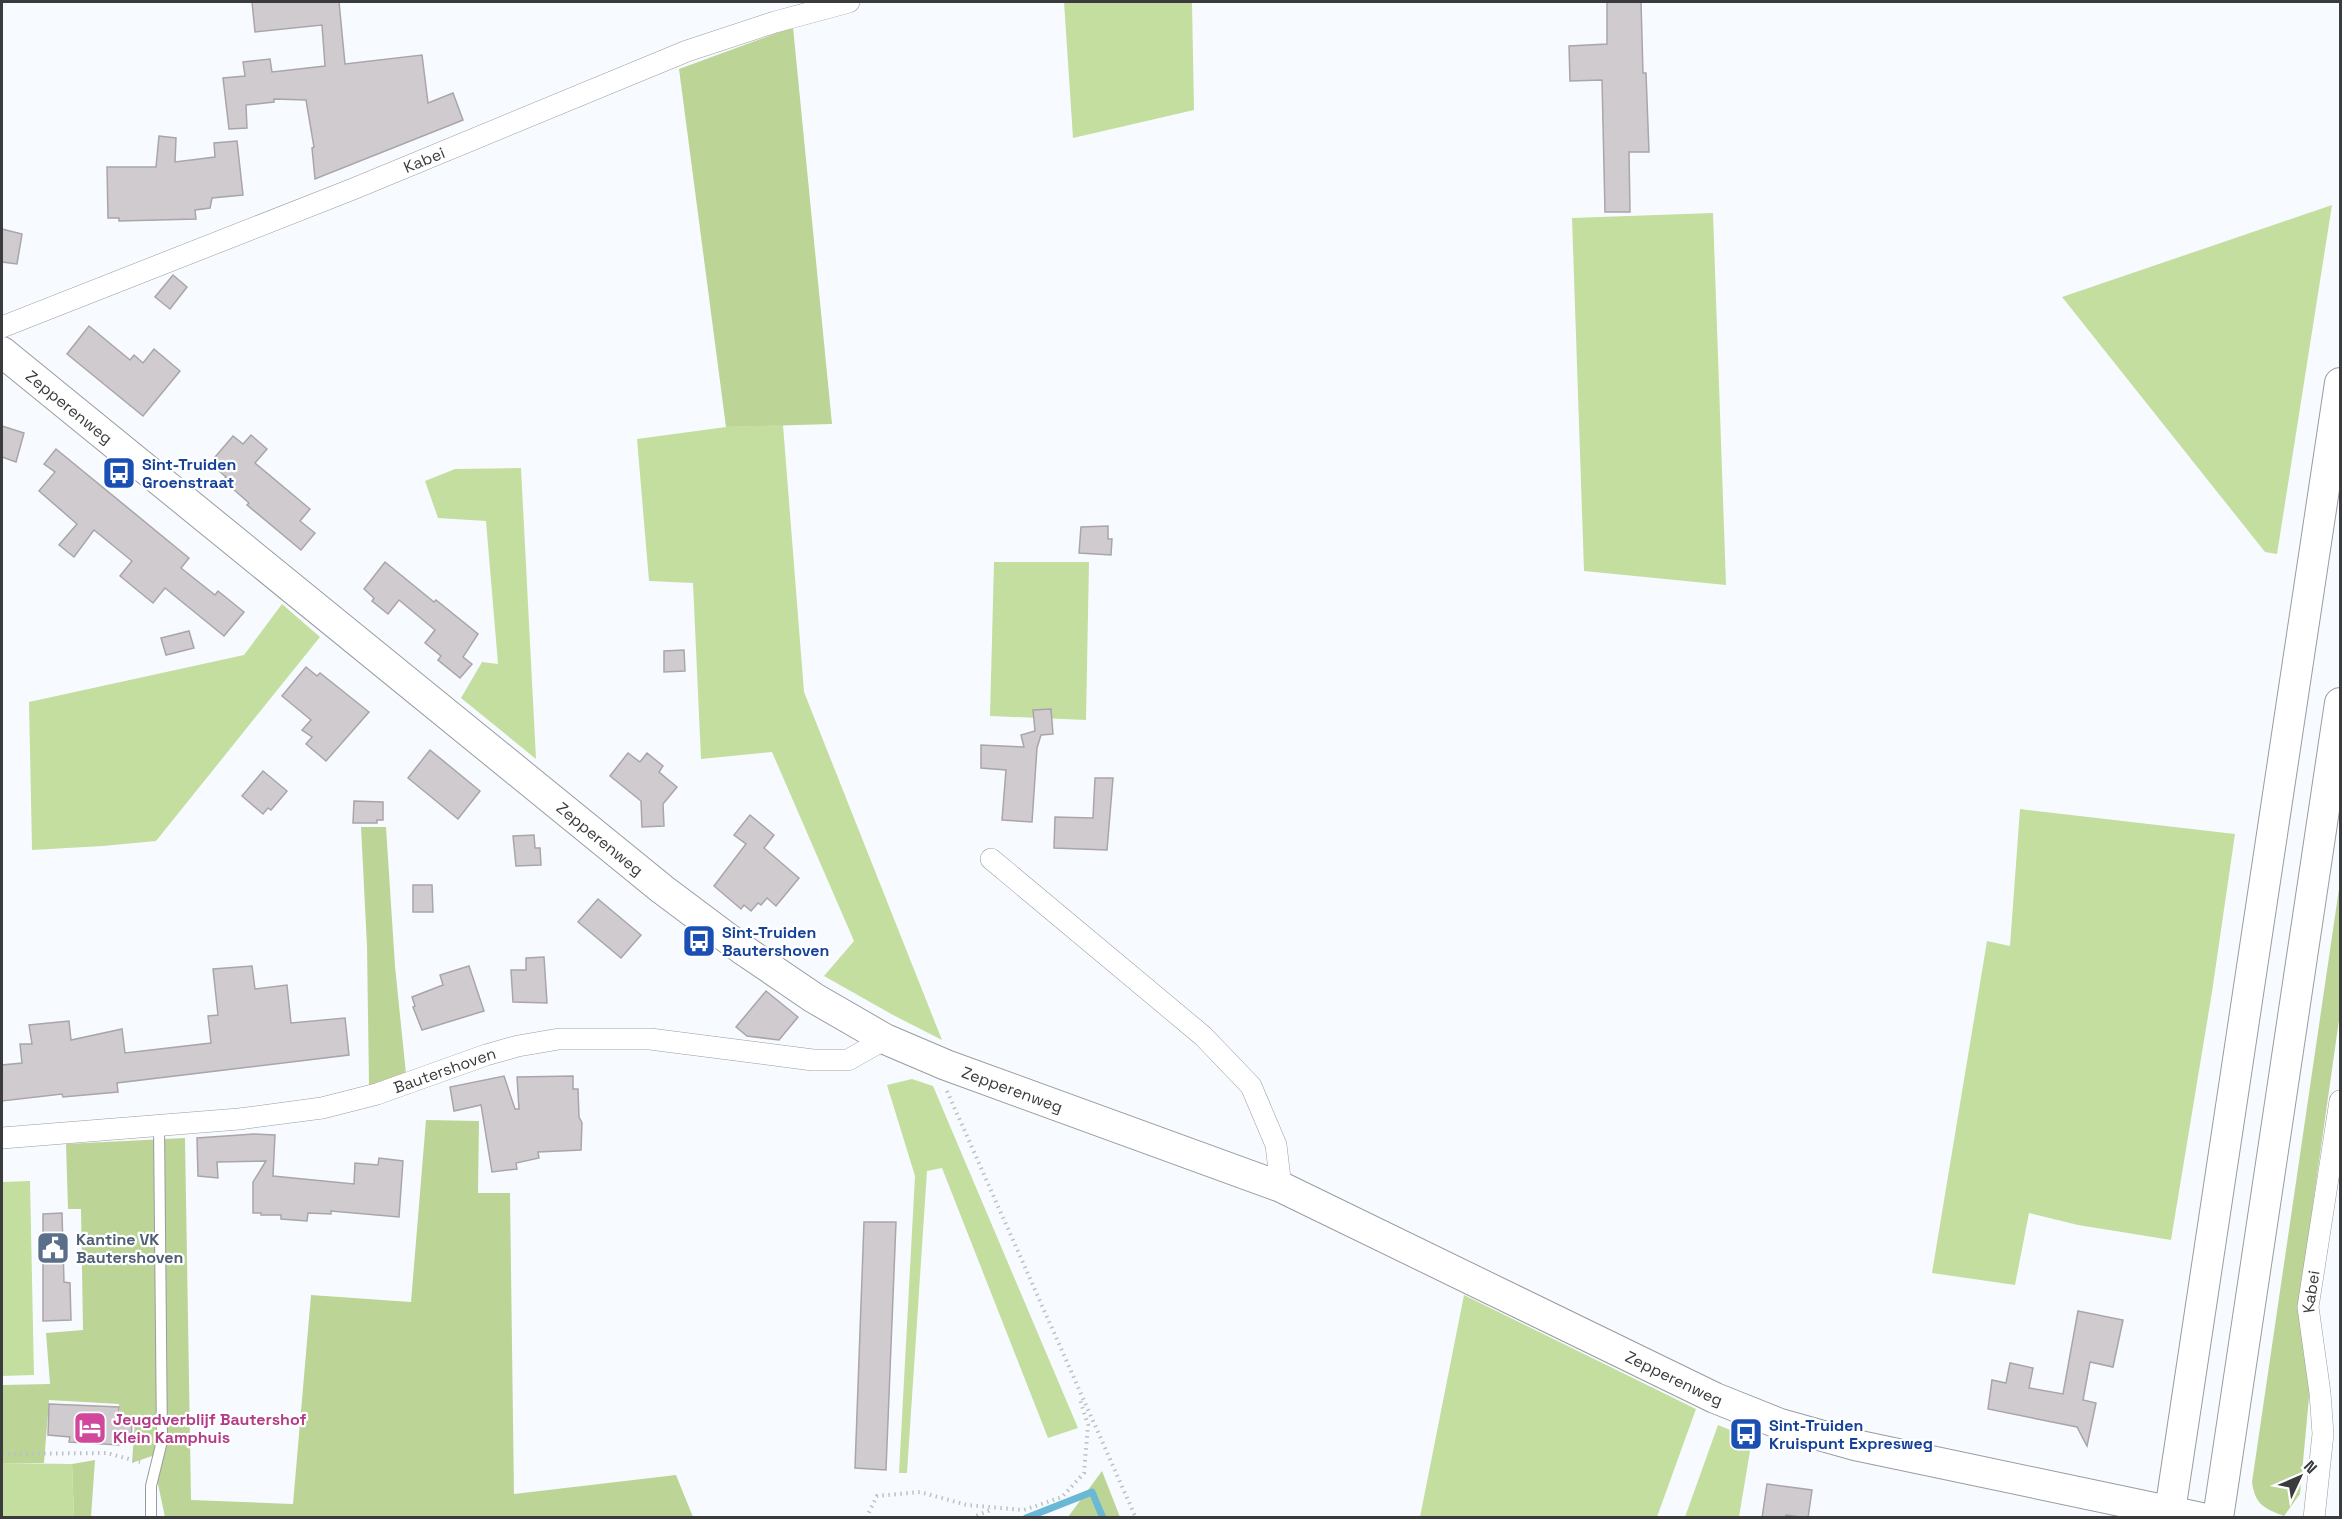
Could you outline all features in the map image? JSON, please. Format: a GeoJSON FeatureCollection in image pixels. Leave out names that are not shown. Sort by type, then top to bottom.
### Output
{"type":"FeatureCollection","features":[{"type":"Feature","properties":{"kind":"street","name":"Kabei"},"geometry":{"type":"LineString","coordinates":[[2,327],[364,185],[687,51],[775,22],[849,2]]}},
{"type":"Feature","properties":{"kind":"street","name":"Zepperenweg"},"geometry":{"type":"LineString","coordinates":[[2,352],[662,889],[787,980],[885,1039],[934,1061],[1281,1187],[1705,1393],[1780,1424],[1855,1445],[2099,1496],[2169,1515],[2200,1518]]}},
{"type":"Feature","properties":{"kind":"street"},"geometry":{"type":"LineString","coordinates":[[2169,1515],[2340,383]]}},
{"type":"Feature","properties":{"kind":"street"},"geometry":{"type":"LineString","coordinates":[[2218,1518],[2340,703]]}},
{"type":"Feature","properties":{"kind":"street"},"geometry":{"type":"LineString","coordinates":[[991,860],[1203,1036],[1251,1086],[1276,1145],[1281,1187]]}},
{"type":"Feature","properties":{"kind":"street","name":"Bautershoven"},"geometry":{"type":"LineString","coordinates":[[2,1138],[239,1119],[322,1108],[377,1094],[486,1054],[559,1039],[650,1040],[813,1060],[848,1060],[885,1039]]}},
{"type":"Feature","properties":{"kind":"street","name":"Kabei"},"geometry":{"type":"LineString","coordinates":[[2314,1518],[2323,1434],[2320,1393],[2308,1307],[2340,1101]]}},
{"type":"Feature","properties":{"kind":"lane"},"geometry":{"type":"LineString","coordinates":[[151,1518],[151,1486],[162,1441],[159,1125]]}},
{"type":"Feature","properties":{"kind":"path"},"geometry":{"type":"LineString","coordinates":[[934,1061],[1136,1518]]}},
{"type":"Feature","properties":{"kind":"path"},"geometry":{"type":"LineString","coordinates":[[866,1518],[877,1496],[920,1492],[966,1505],[1024,1510],[1062,1497],[1084,1473],[1088,1425],[1076,1384]]}},
{"type":"Feature","properties":{"kind":"path"},"geometry":{"type":"LineString","coordinates":[[2,1454],[106,1453],[156,1467]]}},
{"type":"Feature","properties":{"kind":"path"},"geometry":{"type":"LineString","coordinates":[[970,1518],[996,1508]]}},
{"type":"Feature","properties":{"kind":"green space"},"geometry":{"type":"Polygon","coordinates":[[[1064,2],[1192,2],[1194,110],[1073,138],[1064,2]]]}},
{"type":"Feature","properties":{"kind":"green space"},"geometry":{"type":"Polygon","coordinates":[[[793,27],[832,424],[726,427],[679,69],[793,27]]]}},
{"type":"Feature","properties":{"kind":"green space"},"geometry":{"type":"Polygon","coordinates":[[[2332,205],[2277,554],[2265,552],[2062,297],[2332,205]]]}},
{"type":"Feature","properties":{"kind":"green space"},"geometry":{"type":"Polygon","coordinates":[[[1713,213],[1726,585],[1584,571],[1572,218],[1713,213]]]}},
{"type":"Feature","properties":{"kind":"green space"},"geometry":{"type":"Polygon","coordinates":[[[783,425],[804,692],[942,1040],[824,976],[854,941],[772,752],[701,759],[693,583],[649,581],[637,439],[726,427],[783,425]]]}},
{"type":"Feature","properties":{"kind":"green space"},"geometry":{"type":"Polygon","coordinates":[[[521,468],[536,759],[461,698],[482,662],[498,664],[486,521],[438,518],[425,481],[455,469],[521,468]]]}},
{"type":"Feature","properties":{"kind":"green space"},"geometry":{"type":"Polygon","coordinates":[[[994,562],[1089,562],[1086,720],[990,716],[994,562]]]}},
{"type":"Feature","properties":{"kind":"green space"},"geometry":{"type":"Polygon","coordinates":[[[282,604],[320,637],[156,841],[32,850],[29,702],[244,655],[282,604]]]}},
{"type":"Feature","properties":{"kind":"green space"},"geometry":{"type":"Polygon","coordinates":[[[2020,809],[2235,834],[2212,992],[2171,1240],[2078,1225],[2029,1213],[2015,1285],[1932,1273],[1987,941],[2010,946],[2020,809]]]}},
{"type":"Feature","properties":{"kind":"green space"},"geometry":{"type":"Polygon","coordinates":[[[361,827],[386,827],[395,966],[406,1074],[369,1086],[367,946],[361,827]]]}},
{"type":"Feature","properties":{"kind":"green space"},"geometry":{"type":"Polygon","coordinates":[[[2340,882],[2340,1013],[2300,1296],[2301,1334],[2310,1387],[2300,1494],[2284,1516],[2261,1504],[2255,1495],[2252,1482],[2340,882]]]}},
{"type":"Feature","properties":{"kind":"green space"},"geometry":{"type":"Polygon","coordinates":[[[912,1079],[933,1086],[1078,1428],[1048,1438],[942,1168],[927,1171],[907,1473],[899,1473],[915,1176],[887,1085],[912,1079]]]}},
{"type":"Feature","properties":{"kind":"green space"},"geometry":{"type":"Polygon","coordinates":[[[426,1120],[479,1121],[478,1193],[510,1193],[514,1494],[676,1475],[693,1517],[165,1517],[152,1456],[132,1463],[135,1419],[121,1419],[119,1404],[49,1400],[44,1463],[2,1463],[2,1385],[50,1384],[46,1333],[83,1330],[81,1209],[68,1209],[66,1144],[185,1138],[191,1500],[293,1504],[311,1295],[411,1302],[426,1120]]]}},
{"type":"Feature","properties":{"kind":"green space"},"geometry":{"type":"Polygon","coordinates":[[[30,1181],[34,1375],[2,1376],[2,1182],[30,1181]]]}},
{"type":"Feature","properties":{"kind":"green space"},"geometry":{"type":"Polygon","coordinates":[[[1464,1295],[1696,1409],[1657,1517],[1420,1517],[1464,1295]]]}},
{"type":"Feature","properties":{"kind":"green space"},"geometry":{"type":"Polygon","coordinates":[[[1718,1425],[1752,1439],[1739,1517],[1685,1517],[1718,1425]]]}},
{"type":"Feature","properties":{"kind":"green space"},"geometry":{"type":"Polygon","coordinates":[[[95,1460],[91,1517],[74,1517],[72,1464],[95,1460]]]}},
{"type":"Feature","properties":{"kind":"green space"},"geometry":{"type":"Polygon","coordinates":[[[2,1463],[72,1464],[74,1517],[2,1517],[2,1463]]]}},
{"type":"Feature","properties":{"kind":"green space"},"geometry":{"type":"Polygon","coordinates":[[[1102,1471],[1120,1517],[1068,1517],[1102,1471]]]}},
{"type":"Feature","properties":{"kind":"building"},"geometry":{"type":"Polygon","coordinates":[[[252,2],[339,2],[345,64],[422,55],[428,103],[453,93],[463,120],[315,179],[312,148],[314,147],[306,100],[274,99],[274,102],[246,105],[247,128],[229,129],[223,78],[245,76],[243,62],[270,59],[272,72],[325,66],[322,25],[255,32],[252,2]]]}},
{"type":"Feature","properties":{"kind":"building"},"geometry":{"type":"Polygon","coordinates":[[[1607,2],[1641,2],[1649,152],[1629,152],[1630,212],[1605,212],[1602,80],[1570,81],[1569,46],[1607,44],[1607,2]]]}},
{"type":"Feature","properties":{"kind":"building"},"geometry":{"type":"Polygon","coordinates":[[[159,136],[176,138],[175,162],[215,157],[214,143],[237,141],[243,195],[212,198],[210,208],[195,210],[196,219],[119,221],[119,218],[108,218],[107,167],[156,167],[159,136]]]}},
{"type":"Feature","properties":{"kind":"building"},"geometry":{"type":"Polygon","coordinates":[[[2,229],[22,234],[17,264],[2,262],[2,229]]]}},
{"type":"Feature","properties":{"kind":"building"},"geometry":{"type":"Polygon","coordinates":[[[173,275],[187,287],[170,309],[155,297],[173,275]]]}},
{"type":"Feature","properties":{"kind":"building"},"geometry":{"type":"Polygon","coordinates":[[[89,326],[130,360],[134,355],[143,363],[154,349],[180,371],[143,416],[67,354],[89,326]]]}},
{"type":"Feature","properties":{"kind":"building"},"geometry":{"type":"Polygon","coordinates":[[[2,426],[24,433],[16,462],[2,457],[2,426]]]}},
{"type":"Feature","properties":{"kind":"building"},"geometry":{"type":"Polygon","coordinates":[[[251,435],[267,449],[255,463],[310,509],[300,521],[315,533],[301,550],[247,505],[249,503],[223,480],[226,477],[210,463],[233,436],[243,444],[251,435]]]}},
{"type":"Feature","properties":{"kind":"building"},"geometry":{"type":"Polygon","coordinates":[[[56,449],[189,558],[181,568],[215,595],[218,591],[244,612],[224,636],[165,588],[153,603],[120,576],[132,561],[94,530],[74,557],[59,545],[77,524],[39,491],[55,472],[44,464],[56,449]]]}},
{"type":"Feature","properties":{"kind":"building"},"geometry":{"type":"Polygon","coordinates":[[[1108,526],[1108,539],[1112,539],[1111,555],[1079,553],[1081,527],[1108,526]]]}},
{"type":"Feature","properties":{"kind":"building"},"geometry":{"type":"Polygon","coordinates":[[[385,562],[478,634],[463,657],[472,664],[460,678],[438,660],[441,656],[425,643],[435,630],[399,600],[388,614],[372,601],[374,598],[364,589],[385,562]]]}},
{"type":"Feature","properties":{"kind":"building"},"geometry":{"type":"Polygon","coordinates":[[[189,631],[194,648],[166,655],[161,638],[189,631]]]}},
{"type":"Feature","properties":{"kind":"building"},"geometry":{"type":"Polygon","coordinates":[[[684,650],[685,671],[664,672],[664,651],[684,650]]]}},
{"type":"Feature","properties":{"kind":"building"},"geometry":{"type":"Polygon","coordinates":[[[306,667],[317,676],[320,673],[369,712],[326,761],[306,744],[312,737],[302,730],[311,720],[282,696],[306,667]]]}},
{"type":"Feature","properties":{"kind":"building"},"geometry":{"type":"Polygon","coordinates":[[[1051,709],[1053,734],[1041,735],[1037,748],[1032,822],[1002,820],[1006,770],[981,768],[981,745],[1024,747],[1021,735],[1035,731],[1033,710],[1051,709]]]}},
{"type":"Feature","properties":{"kind":"building"},"geometry":{"type":"Polygon","coordinates":[[[430,750],[480,791],[458,819],[408,778],[430,750]]]}},
{"type":"Feature","properties":{"kind":"building"},"geometry":{"type":"Polygon","coordinates":[[[628,753],[640,762],[647,753],[663,766],[659,772],[677,787],[663,804],[664,826],[642,827],[641,801],[610,776],[628,753]]]}},
{"type":"Feature","properties":{"kind":"building"},"geometry":{"type":"Polygon","coordinates":[[[263,771],[287,791],[271,810],[268,808],[263,814],[242,796],[263,771]]]}},
{"type":"Feature","properties":{"kind":"building"},"geometry":{"type":"Polygon","coordinates":[[[1095,778],[1113,778],[1107,850],[1054,848],[1055,817],[1093,818],[1095,778]]]}},
{"type":"Feature","properties":{"kind":"building"},"geometry":{"type":"Polygon","coordinates":[[[354,801],[383,802],[383,820],[377,820],[377,823],[353,823],[354,801]]]}},
{"type":"Feature","properties":{"kind":"building"},"geometry":{"type":"Polygon","coordinates":[[[750,815],[774,835],[764,848],[799,878],[776,906],[767,898],[751,911],[744,905],[741,909],[714,886],[746,844],[734,835],[750,815]]]}},
{"type":"Feature","properties":{"kind":"building"},"geometry":{"type":"Polygon","coordinates":[[[534,835],[535,848],[540,848],[541,865],[516,866],[513,836],[534,835]]]}},
{"type":"Feature","properties":{"kind":"building"},"geometry":{"type":"Polygon","coordinates":[[[413,885],[432,885],[433,912],[413,912],[413,885]]]}},
{"type":"Feature","properties":{"kind":"building"},"geometry":{"type":"Polygon","coordinates":[[[598,899],[641,935],[621,958],[578,922],[598,899]]]}},
{"type":"Feature","properties":{"kind":"building"},"geometry":{"type":"Polygon","coordinates":[[[544,957],[547,1003],[513,1002],[511,970],[526,970],[526,958],[544,957]]]}},
{"type":"Feature","properties":{"kind":"building"},"geometry":{"type":"Polygon","coordinates":[[[252,966],[255,989],[287,985],[291,1023],[345,1018],[349,1055],[117,1083],[118,1092],[63,1097],[62,1094],[2,1101],[2,1065],[22,1063],[20,1044],[32,1044],[29,1025],[69,1021],[71,1040],[122,1029],[125,1053],[211,1043],[208,1016],[218,1015],[213,969],[252,966]]]}},
{"type":"Feature","properties":{"kind":"building"},"geometry":{"type":"Polygon","coordinates":[[[469,966],[484,1011],[422,1030],[413,1007],[415,1006],[412,997],[443,985],[440,975],[469,966]]]}},
{"type":"Feature","properties":{"kind":"building"},"geometry":{"type":"Polygon","coordinates":[[[766,991],[798,1017],[779,1040],[747,1036],[736,1027],[766,991]]]}},
{"type":"Feature","properties":{"kind":"building"},"geometry":{"type":"Polygon","coordinates":[[[504,1076],[515,1109],[519,1109],[517,1077],[573,1076],[573,1089],[578,1089],[579,1117],[582,1123],[581,1150],[538,1152],[539,1158],[516,1163],[517,1169],[492,1172],[481,1105],[454,1111],[450,1087],[504,1076]]]}},
{"type":"Feature","properties":{"kind":"building"},"geometry":{"type":"Polygon","coordinates":[[[254,1134],[275,1135],[273,1176],[354,1184],[355,1163],[378,1165],[379,1158],[403,1161],[399,1217],[331,1211],[331,1214],[308,1213],[307,1221],[281,1219],[281,1215],[253,1213],[253,1182],[266,1161],[217,1162],[218,1178],[198,1176],[197,1138],[254,1134]]]}},
{"type":"Feature","properties":{"kind":"building","name":"Kantine VK Bautershoven"},"geometry":{"type":"Polygon","coordinates":[[[62,1213],[64,1282],[70,1283],[71,1320],[43,1321],[43,1214],[62,1213]]]}},
{"type":"Feature","properties":{"kind":"building"},"geometry":{"type":"Polygon","coordinates":[[[864,1222],[896,1222],[886,1470],[855,1468],[864,1222]]]}},
{"type":"Feature","properties":{"kind":"building"},"geometry":{"type":"Polygon","coordinates":[[[2078,1311],[2123,1320],[2113,1367],[2090,1362],[2083,1400],[2096,1403],[2087,1446],[2077,1427],[1988,1409],[1992,1380],[2006,1383],[2010,1363],[2033,1368],[2029,1388],[2063,1394],[2078,1311]]]}},
{"type":"Feature","properties":{"kind":"building","name":"Jeugdverblijf Bautershof Klein Kamphuis"},"geometry":{"type":"Polygon","coordinates":[[[49,1404],[119,1407],[118,1421],[132,1421],[131,1442],[119,1441],[119,1445],[69,1442],[70,1437],[48,1435],[49,1404]]]}},
{"type":"Feature","properties":{"kind":"building"},"geometry":{"type":"Polygon","coordinates":[[[1767,1484],[1812,1490],[1808,1518],[1786,1515],[1785,1518],[1762,1518],[1767,1484]]]}},
{"type":"Feature","properties":{"kind":"waterway"},"geometry":{"type":"LineString","coordinates":[[1026,1518],[1092,1492],[1103,1518]]}},
{"type":"Feature","properties":{"kind":"place","name":"Sint-Truiden Groenstraat"},"geometry":{"type":"Point","coordinates":[119,473]}},
{"type":"Feature","properties":{"kind":"place","name":"Sint-Truiden Bautershoven"},"geometry":{"type":"Point","coordinates":[699,941]}},
{"type":"Feature","properties":{"kind":"place","name":"Kantine VK Bautershoven"},"geometry":{"type":"Point","coordinates":[53,1248]}},
{"type":"Feature","properties":{"kind":"place","name":"Jeugdverblijf Bautershof Klein Kamphuis"},"geometry":{"type":"Point","coordinates":[90,1428]}},
{"type":"Feature","properties":{"kind":"place","name":"Sint-Truiden Kruispunt Expresweg"},"geometry":{"type":"Point","coordinates":[1746,1434]}}]}
